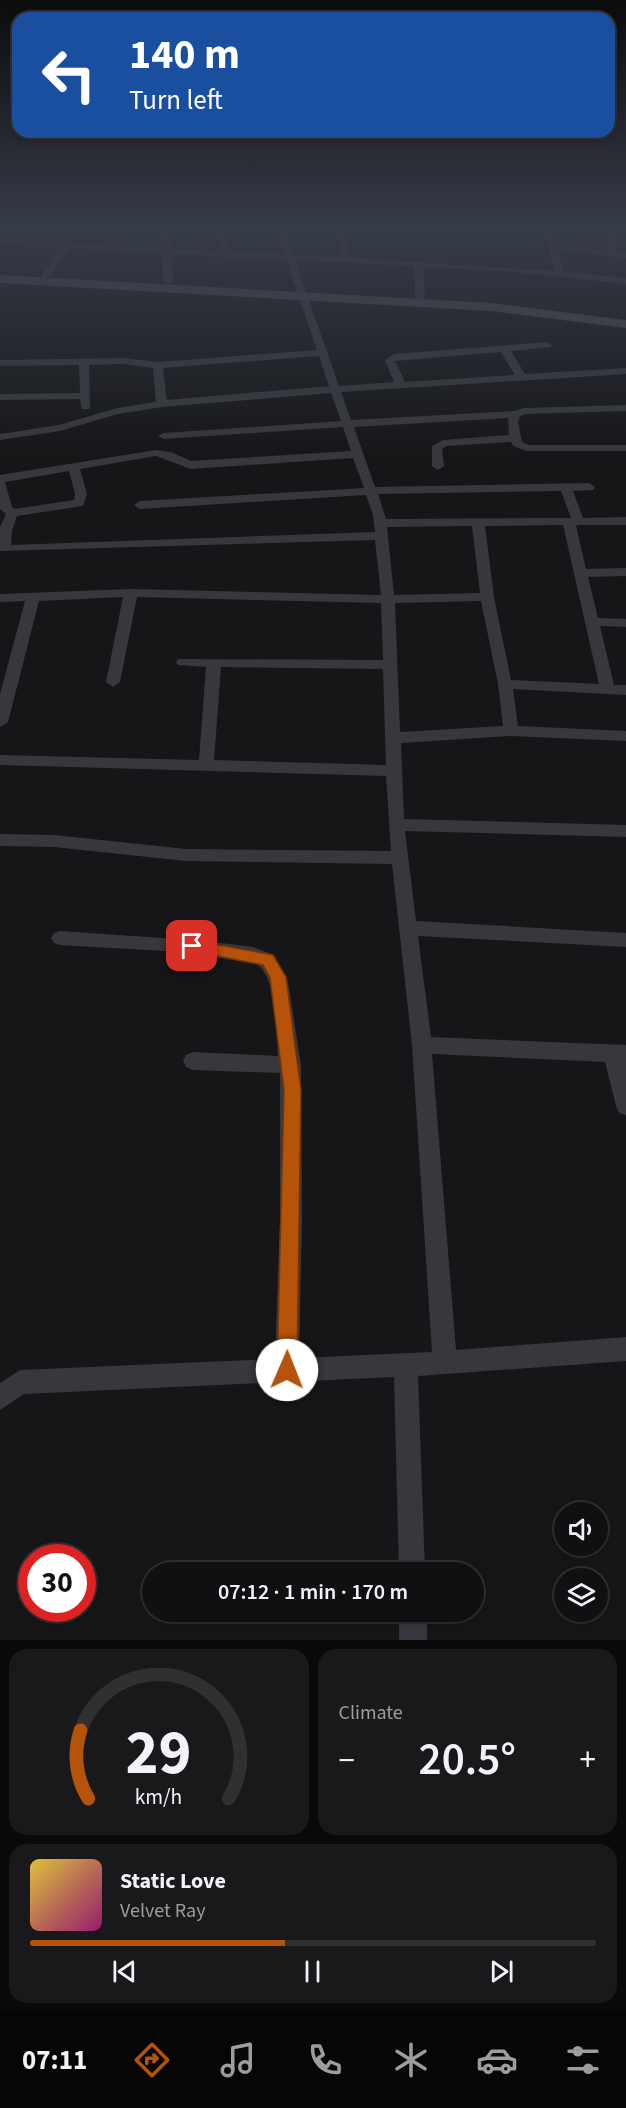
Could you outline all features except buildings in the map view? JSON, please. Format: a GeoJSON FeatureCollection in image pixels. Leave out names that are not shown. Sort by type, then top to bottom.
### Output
{"type":"FeatureCollection","features":[{"type":"Feature","properties":{"kind":"main road"},"geometry":{"type":"LineString","coordinates":[[463,305],[517,309],[626,324]]}},
{"type":"Feature","properties":{"kind":"main road"},"geometry":{"type":"LineString","coordinates":[[514,305],[626,319]]}},
{"type":"Feature","properties":{"kind":"street"},"geometry":{"type":"LineString","coordinates":[[305,305],[371,491],[380,530],[388,599],[396,825],[422,1045],[445,1363]]}},
{"type":"Feature","properties":{"kind":"street"},"geometry":{"type":"LineString","coordinates":[[401,385],[390,360],[394,357],[547,345]]}},
{"type":"Feature","properties":{"kind":"street"},"geometry":{"type":"LineString","coordinates":[[504,348],[522,377]]}},
{"type":"Feature","properties":{"kind":"street"},"geometry":{"type":"LineString","coordinates":[[0,363],[123,361],[158,364],[323,353]]}},
{"type":"Feature","properties":{"kind":"street"},"geometry":{"type":"LineString","coordinates":[[84,362],[87,419]]}},
{"type":"Feature","properties":{"kind":"street"},"geometry":{"type":"LineString","coordinates":[[158,364],[162,404]]}},
{"type":"Feature","properties":{"kind":"street"},"geometry":{"type":"LineString","coordinates":[[0,437],[60,428],[117,411],[162,404],[336,389],[626,371]]}},
{"type":"Feature","properties":{"kind":"street"},"geometry":{"type":"LineString","coordinates":[[0,398],[86,396]]}},
{"type":"Feature","properties":{"kind":"street"},"geometry":{"type":"LineString","coordinates":[[164,436],[348,422],[393,422],[429,418],[626,408]]}},
{"type":"Feature","properties":{"kind":"street"},"geometry":{"type":"LineString","coordinates":[[515,414],[512,422],[517,444],[527,448],[626,448]]}},
{"type":"Feature","properties":{"kind":"street"},"geometry":{"type":"LineString","coordinates":[[438,466],[436,448],[443,443],[515,438]]}},
{"type":"Feature","properties":{"kind":"street"},"geometry":{"type":"LineString","coordinates":[[74,468],[81,494],[79,502],[13,513],[6,509],[0,481],[156,453],[168,454],[178,464],[191,465],[358,453]]}},
{"type":"Feature","properties":{"kind":"street"},"geometry":{"type":"LineString","coordinates":[[565,487],[608,690]]}},
{"type":"Feature","properties":{"kind":"street"},"geometry":{"type":"LineString","coordinates":[[140,505],[371,491],[589,487]]}},
{"type":"Feature","properties":{"kind":"street"},"geometry":{"type":"LineString","coordinates":[[13,513],[9,519],[4,544],[5,549],[9,550],[478,523],[626,521]]}},
{"type":"Feature","properties":{"kind":"street"},"geometry":{"type":"LineString","coordinates":[[478,523],[487,597],[506,684],[511,731]]}},
{"type":"Feature","properties":{"kind":"street"},"geometry":{"type":"LineString","coordinates":[[582,573],[626,572]]}},
{"type":"Feature","properties":{"kind":"street"},"geometry":{"type":"LineString","coordinates":[[0,598],[131,593],[388,599],[487,597]]}},
{"type":"Feature","properties":{"kind":"street"},"geometry":{"type":"LineString","coordinates":[[113,682],[131,593]]}},
{"type":"Feature","properties":{"kind":"street"},"geometry":{"type":"LineString","coordinates":[[0,722],[33,597]]}},
{"type":"Feature","properties":{"kind":"street"},"geometry":{"type":"LineString","coordinates":[[593,622],[626,623]]}},
{"type":"Feature","properties":{"kind":"street"},"geometry":{"type":"LineString","coordinates":[[183,662],[391,665]]}},
{"type":"Feature","properties":{"kind":"street"},"geometry":{"type":"LineString","coordinates":[[206,766],[214,662]]}},
{"type":"Feature","properties":{"kind":"street"},"geometry":{"type":"LineString","coordinates":[[506,684],[626,690]]}},
{"type":"Feature","properties":{"kind":"street"},"geometry":{"type":"LineString","coordinates":[[394,738],[511,731],[626,736]]}},
{"type":"Feature","properties":{"kind":"street"},"geometry":{"type":"LineString","coordinates":[[0,760],[394,771]]}},
{"type":"Feature","properties":{"kind":"street"},"geometry":{"type":"LineString","coordinates":[[396,825],[626,831]]}},
{"type":"Feature","properties":{"kind":"street"},"geometry":{"type":"LineString","coordinates":[[0,840],[54,841],[186,855],[400,858]]}},
{"type":"Feature","properties":{"kind":"street"},"geometry":{"type":"LineString","coordinates":[[408,928],[626,940]]}},
{"type":"Feature","properties":{"kind":"street"},"geometry":{"type":"LineString","coordinates":[[60,938],[172,943],[268,960],[278,977],[291,1065],[287,1370]]}},
{"type":"Feature","properties":{"kind":"street"},"geometry":{"type":"LineString","coordinates":[[422,1045],[620,1054],[626,1106]]}},
{"type":"Feature","properties":{"kind":"street"},"geometry":{"type":"LineString","coordinates":[[193,1061],[291,1065]]}},
{"type":"Feature","properties":{"kind":"street"},"geometry":{"type":"LineString","coordinates":[[0,1398],[20,1382],[445,1363],[626,1349]]}},
{"type":"Feature","properties":{"kind":"street"},"geometry":{"type":"LineString","coordinates":[[406,1364],[412,1562]]}},
{"type":"Feature","properties":{"kind":"street"},"geometry":{"type":"LineString","coordinates":[[413,1622],[413,1640]]}},
{"type":"Feature","properties":{"kind":"route"},"geometry":{"type":"LineString","coordinates":[[192,946],[268,960],[278,977],[291,1065],[292,1090],[287,1370]]}}]}
